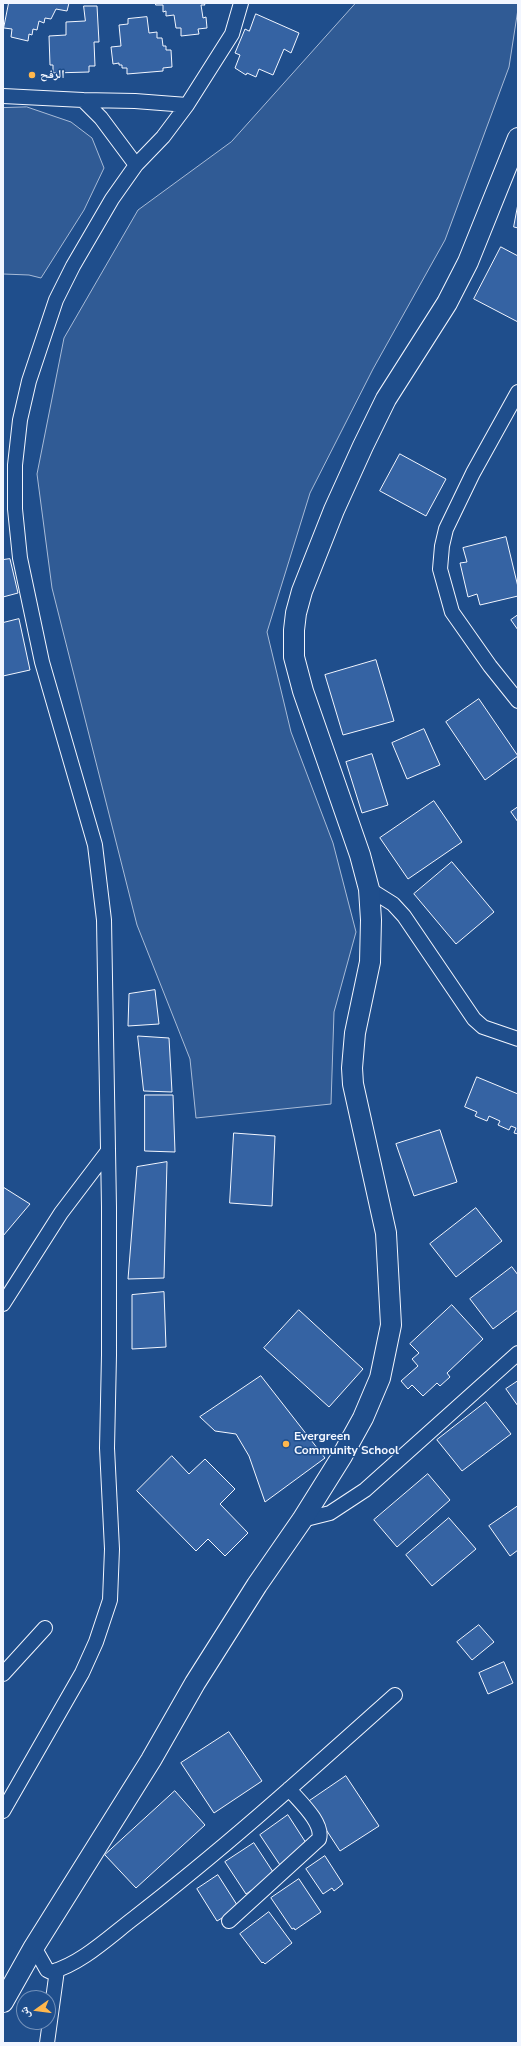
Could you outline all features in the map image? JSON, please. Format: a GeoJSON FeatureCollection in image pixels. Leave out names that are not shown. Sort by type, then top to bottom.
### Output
{"type":"FeatureCollection","features":[{"type":"Feature","properties":{"kind":"street"},"geometry":{"type":"LineString","coordinates":[[3,1811],[82,1673],[96,1642],[110,1600],[112,1549],[107,1448],[109,1355],[108,1151],[104,920],[100,871],[96,845],[42,662],[20,558],[15,509],[15,465],[20,420],[29,382],[56,300],[95,226],[136,165],[163,137],[187,105],[232,34],[241,3]]}},
{"type":"Feature","properties":{"kind":"street"},"geometry":{"type":"LineString","coordinates":[[3,96],[135,101],[187,105]]}},
{"type":"Feature","properties":{"kind":"street"},"geometry":{"type":"LineString","coordinates":[[83,100],[101,118],[136,165]]}},
{"type":"Feature","properties":{"kind":"street"},"geometry":{"type":"LineString","coordinates":[[3,2002],[34,1947],[151,1760],[195,1683],[257,1585],[302,1520],[363,1418],[380,1378],[391,1325],[386,1233],[353,1084],[352,1068],[355,1033],[370,962],[370,889],[360,855],[303,691],[294,657],[294,630],[296,613],[302,591],[334,510],[363,446],[386,399],[451,296],[486,220],[518,138]]}},
{"type":"Feature","properties":{"kind":"street"},"geometry":{"type":"LineString","coordinates":[[518,392],[473,473],[446,529],[442,546],[440,569],[452,612],[490,666],[518,701]]}},
{"type":"Feature","properties":{"kind":"street"},"geometry":{"type":"LineString","coordinates":[[370,889],[393,904],[404,916],[474,1020],[483,1027],[518,1039]]}},
{"type":"Feature","properties":{"kind":"street"},"geometry":{"type":"LineString","coordinates":[[3,1304],[61,1213],[108,1151]]}},
{"type":"Feature","properties":{"kind":"street"},"geometry":{"type":"LineString","coordinates":[[302,1520],[330,1512],[365,1490],[518,1353]]}},
{"type":"Feature","properties":{"kind":"street"},"geometry":{"type":"LineString","coordinates":[[3,1674],[44,1628]]}},
{"type":"Feature","properties":{"kind":"street"},"geometry":{"type":"LineString","coordinates":[[34,1947],[48,1972],[57,1970],[90,1950],[169,1891],[289,1789],[395,1695]]}},
{"type":"Feature","properties":{"kind":"street"},"geometry":{"type":"LineString","coordinates":[[229,1921],[319,1839],[321,1833],[319,1825],[289,1789]]}},
{"type":"Feature","properties":{"kind":"street"},"geometry":{"type":"LineString","coordinates":[[47,2043],[57,1970]]}},
{"type":"Feature","properties":{"kind":"shaded area"},"geometry":{"type":"Polygon","coordinates":[[[356,3],[518,3],[518,9],[509,67],[445,240],[373,369],[310,493],[267,632],[291,732],[333,843],[356,932],[334,1012],[331,1104],[196,1118],[190,1059],[137,925],[52,588],[37,474],[64,338],[138,210],[231,142],[356,3]]]}},
{"type":"Feature","properties":{"kind":"shaded area"},"geometry":{"type":"Polygon","coordinates":[[[27,107],[71,122],[92,138],[104,168],[84,210],[41,278],[29,275],[3,274],[3,108],[27,107]]]}},
{"type":"Feature","properties":{"kind":"building"},"geometry":{"type":"Polygon","coordinates":[[[9,3],[69,3],[67,11],[56,9],[51,19],[45,18],[44,23],[39,21],[37,30],[33,29],[32,35],[29,34],[28,41],[11,37],[12,29],[4,28],[9,3]]]}},
{"type":"Feature","properties":{"kind":"building"},"geometry":{"type":"Polygon","coordinates":[[[156,3],[204,3],[205,5],[201,5],[203,18],[206,17],[207,28],[198,29],[199,34],[181,36],[181,28],[176,28],[174,15],[166,16],[166,11],[163,12],[163,5],[156,5],[156,3]]]}},
{"type":"Feature","properties":{"kind":"building"},"geometry":{"type":"Polygon","coordinates":[[[84,6],[97,6],[99,42],[94,42],[95,66],[89,66],[89,72],[53,73],[53,65],[50,65],[49,36],[66,35],[66,22],[85,21],[84,6]]]}},
{"type":"Feature","properties":{"kind":"building"},"geometry":{"type":"Polygon","coordinates":[[[256,14],[299,33],[291,53],[284,49],[273,75],[259,69],[256,77],[247,73],[246,75],[235,68],[240,55],[235,53],[245,29],[249,31],[256,14]]]}},
{"type":"Feature","properties":{"kind":"building"},"geometry":{"type":"Polygon","coordinates":[[[147,17],[149,33],[157,32],[157,38],[162,38],[163,46],[166,46],[166,50],[171,50],[172,67],[163,68],[163,71],[127,74],[127,68],[122,68],[122,65],[119,65],[119,63],[113,64],[111,47],[121,46],[119,25],[128,24],[128,19],[147,17]]]}},
{"type":"Feature","properties":{"kind":"building"},"geometry":{"type":"Polygon","coordinates":[[[518,204],[518,228],[514,227],[518,204]]]}},
{"type":"Feature","properties":{"kind":"building"},"geometry":{"type":"Polygon","coordinates":[[[501,247],[518,256],[518,322],[474,299],[501,247]]]}},
{"type":"Feature","properties":{"kind":"building"},"geometry":{"type":"Polygon","coordinates":[[[400,454],[446,479],[426,516],[380,491],[400,454]]]}},
{"type":"Feature","properties":{"kind":"building"},"geometry":{"type":"Polygon","coordinates":[[[506,537],[518,587],[518,596],[480,605],[477,594],[468,597],[460,563],[467,562],[463,548],[506,537]]]}},
{"type":"Feature","properties":{"kind":"building"},"geometry":{"type":"Polygon","coordinates":[[[10,559],[18,593],[3,597],[3,560],[10,559]]]}},
{"type":"Feature","properties":{"kind":"building"},"geometry":{"type":"Polygon","coordinates":[[[518,615],[518,630],[511,620],[518,615]]]}},
{"type":"Feature","properties":{"kind":"building"},"geometry":{"type":"Polygon","coordinates":[[[19,619],[30,670],[3,676],[3,623],[19,619]]]}},
{"type":"Feature","properties":{"kind":"building"},"geometry":{"type":"Polygon","coordinates":[[[376,660],[394,721],[343,735],[325,675],[376,660]]]}},
{"type":"Feature","properties":{"kind":"building"},"geometry":{"type":"Polygon","coordinates":[[[479,699],[518,756],[485,780],[446,722],[479,699]]]}},
{"type":"Feature","properties":{"kind":"building"},"geometry":{"type":"Polygon","coordinates":[[[424,729],[440,765],[407,779],[392,743],[424,729]]]}},
{"type":"Feature","properties":{"kind":"building"},"geometry":{"type":"Polygon","coordinates":[[[372,754],[388,805],[362,813],[346,762],[372,754]]]}},
{"type":"Feature","properties":{"kind":"building"},"geometry":{"type":"Polygon","coordinates":[[[434,801],[462,842],[408,879],[380,838],[434,801]]]}},
{"type":"Feature","properties":{"kind":"building"},"geometry":{"type":"Polygon","coordinates":[[[518,807],[518,822],[511,812],[518,807]]]}},
{"type":"Feature","properties":{"kind":"building"},"geometry":{"type":"Polygon","coordinates":[[[452,862],[494,912],[456,944],[414,894],[452,862]]]}},
{"type":"Feature","properties":{"kind":"building"},"geometry":{"type":"Polygon","coordinates":[[[155,990],[159,1024],[128,1026],[129,994],[155,990]]]}},
{"type":"Feature","properties":{"kind":"building"},"geometry":{"type":"Polygon","coordinates":[[[138,1036],[169,1038],[172,1092],[144,1091],[138,1036]]]}},
{"type":"Feature","properties":{"kind":"building"},"geometry":{"type":"Polygon","coordinates":[[[477,1077],[518,1094],[518,1134],[514,1133],[516,1128],[511,1126],[509,1130],[498,1125],[500,1121],[489,1116],[487,1121],[475,1116],[477,1112],[465,1107],[477,1077]]]}},
{"type":"Feature","properties":{"kind":"building"},"geometry":{"type":"Polygon","coordinates":[[[145,1095],[173,1095],[175,1152],[145,1151],[145,1095]]]}},
{"type":"Feature","properties":{"kind":"building"},"geometry":{"type":"Polygon","coordinates":[[[440,1130],[457,1182],[414,1196],[396,1144],[440,1130]]]}},
{"type":"Feature","properties":{"kind":"building"},"geometry":{"type":"Polygon","coordinates":[[[234,1133],[275,1136],[272,1206],[230,1203],[234,1133]]]}},
{"type":"Feature","properties":{"kind":"building"},"geometry":{"type":"Polygon","coordinates":[[[167,1162],[164,1278],[128,1279],[137,1167],[167,1162]]]}},
{"type":"Feature","properties":{"kind":"building"},"geometry":{"type":"Polygon","coordinates":[[[3,1187],[30,1204],[3,1236],[3,1187]]]}},
{"type":"Feature","properties":{"kind":"building"},"geometry":{"type":"Polygon","coordinates":[[[476,1208],[502,1241],[456,1277],[430,1244],[476,1208]]]}},
{"type":"Feature","properties":{"kind":"building"},"geometry":{"type":"Polygon","coordinates":[[[512,1267],[518,1275],[518,1310],[493,1329],[470,1299],[512,1267]]]}},
{"type":"Feature","properties":{"kind":"building"},"geometry":{"type":"Polygon","coordinates":[[[164,1292],[166,1347],[132,1349],[132,1295],[164,1292]]]}},
{"type":"Feature","properties":{"kind":"building"},"geometry":{"type":"Polygon","coordinates":[[[452,1305],[483,1339],[447,1373],[450,1377],[440,1386],[437,1383],[423,1396],[412,1385],[408,1389],[401,1381],[418,1366],[412,1359],[419,1353],[410,1344],[452,1305]]]}},
{"type":"Feature","properties":{"kind":"building"},"geometry":{"type":"Polygon","coordinates":[[[299,1310],[363,1369],[329,1407],[264,1348],[299,1310]]]}},
{"type":"Feature","properties":{"kind":"building"},"geometry":{"type":"Polygon","coordinates":[[[261,1376],[325,1458],[265,1502],[249,1456],[236,1434],[215,1431],[200,1417],[261,1376]]]}},
{"type":"Feature","properties":{"kind":"building"},"geometry":{"type":"Polygon","coordinates":[[[518,1381],[518,1406],[506,1389],[518,1381]]]}},
{"type":"Feature","properties":{"kind":"building"},"geometry":{"type":"Polygon","coordinates":[[[486,1402],[511,1434],[462,1471],[437,1440],[486,1402]]]}},
{"type":"Feature","properties":{"kind":"building"},"geometry":{"type":"Polygon","coordinates":[[[172,1456],[189,1474],[205,1459],[235,1489],[220,1504],[248,1533],[225,1556],[208,1539],[196,1551],[137,1491],[172,1456]]]}},
{"type":"Feature","properties":{"kind":"building"},"geometry":{"type":"Polygon","coordinates":[[[428,1474],[450,1500],[397,1547],[374,1520],[428,1474]]]}},
{"type":"Feature","properties":{"kind":"building"},"geometry":{"type":"Polygon","coordinates":[[[518,1506],[518,1550],[510,1556],[489,1526],[518,1506]]]}},
{"type":"Feature","properties":{"kind":"building"},"geometry":{"type":"Polygon","coordinates":[[[449,1518],[476,1549],[432,1586],[406,1555],[449,1518]]]}},
{"type":"Feature","properties":{"kind":"building"},"geometry":{"type":"Polygon","coordinates":[[[479,1625],[494,1642],[472,1660],[457,1642],[479,1625]]]}},
{"type":"Feature","properties":{"kind":"building"},"geometry":{"type":"Polygon","coordinates":[[[504,1662],[513,1683],[488,1694],[479,1673],[504,1662]]]}},
{"type":"Feature","properties":{"kind":"building"},"geometry":{"type":"Polygon","coordinates":[[[229,1732],[262,1781],[214,1813],[181,1763],[229,1732]]]}},
{"type":"Feature","properties":{"kind":"building"},"geometry":{"type":"Polygon","coordinates":[[[346,1776],[379,1826],[340,1851],[308,1802],[346,1776]]]}},
{"type":"Feature","properties":{"kind":"building"},"geometry":{"type":"Polygon","coordinates":[[[175,1791],[205,1825],[136,1888],[105,1855],[175,1791]]]}},
{"type":"Feature","properties":{"kind":"building"},"geometry":{"type":"Polygon","coordinates":[[[288,1815],[308,1846],[280,1865],[260,1835],[288,1815]]]}},
{"type":"Feature","properties":{"kind":"building"},"geometry":{"type":"Polygon","coordinates":[[[254,1843],[275,1875],[246,1894],[225,1862],[254,1843]]]}},
{"type":"Feature","properties":{"kind":"building"},"geometry":{"type":"Polygon","coordinates":[[[325,1856],[343,1884],[334,1891],[332,1888],[323,1894],[306,1869],[325,1856]]]}},
{"type":"Feature","properties":{"kind":"building"},"geometry":{"type":"Polygon","coordinates":[[[218,1875],[239,1908],[217,1921],[197,1889],[218,1875]]]}},
{"type":"Feature","properties":{"kind":"building"},"geometry":{"type":"Polygon","coordinates":[[[299,1879],[321,1912],[295,1930],[294,1928],[292,1929],[271,1898],[299,1879]]]}},
{"type":"Feature","properties":{"kind":"building"},"geometry":{"type":"Polygon","coordinates":[[[269,1912],[292,1943],[265,1964],[263,1962],[262,1963],[240,1934],[269,1912]]]}},
{"type":"Feature","properties":{"kind":"place","name":"الرفح"},"geometry":{"type":"Point","coordinates":[32,75]}},
{"type":"Feature","properties":{"kind":"place","name":"Evergreen Community School"},"geometry":{"type":"Point","coordinates":[286,1444]}}]}
